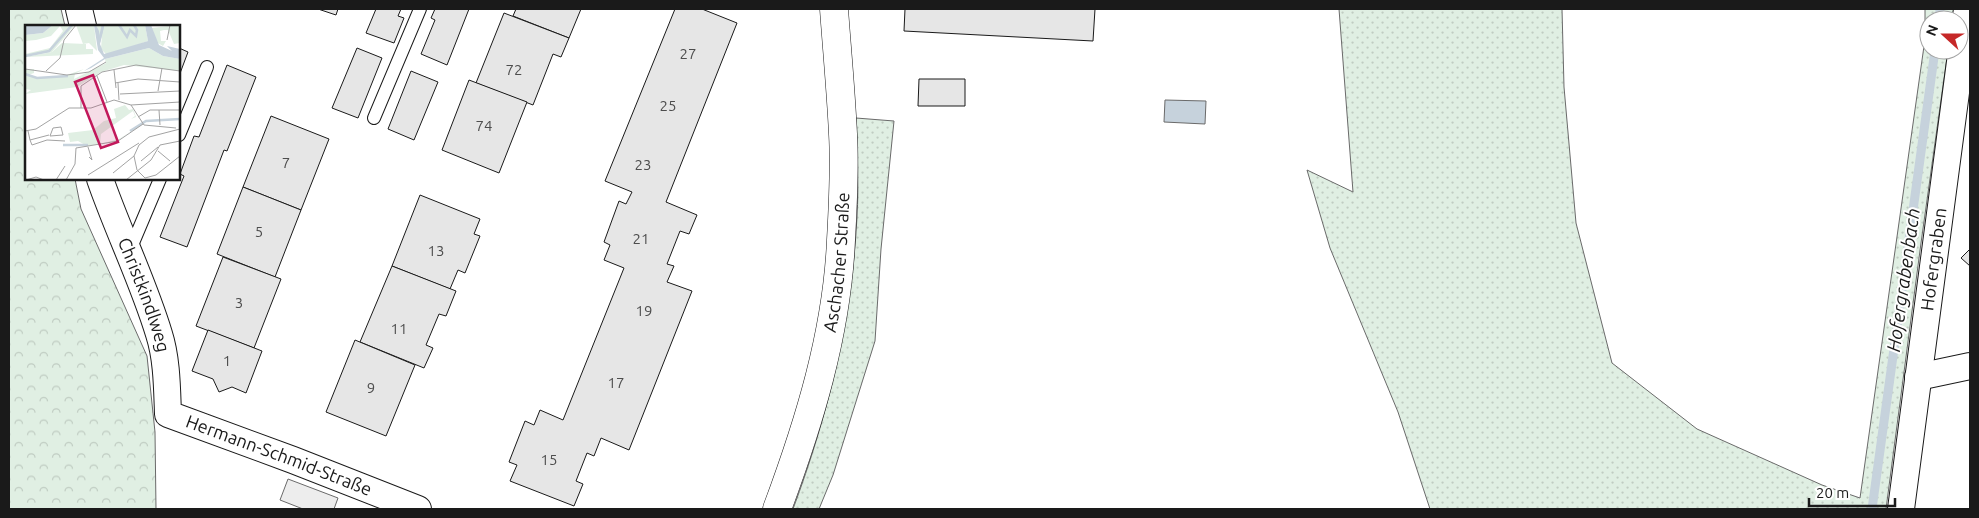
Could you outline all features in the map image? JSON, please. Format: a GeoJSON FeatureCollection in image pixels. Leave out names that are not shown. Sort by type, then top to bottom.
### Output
{"type":"FeatureCollection","features":[{"type":"Feature","properties":{"kind":"street"},"geometry":{"type":"LineString","coordinates":[[79,9],[83,25]]}},
{"type":"Feature","properties":{"kind":"street","name":"Aschacher Straße"},"geometry":{"type":"LineString","coordinates":[[777,509],[809,417],[824,360],[836,293],[841,242],[843,135],[834,9]]}},
{"type":"Feature","properties":{"kind":"street","name":"Hofergraben"},"geometry":{"type":"LineString","coordinates":[[1901,509],[1967,9]]}},
{"type":"Feature","properties":{"kind":"street","name":"Christkindlweg"},"geometry":{"type":"LineString","coordinates":[[100,180],[160,335],[166,376],[168,414]]}},
{"type":"Feature","properties":{"kind":"street"},"geometry":{"type":"LineString","coordinates":[[1918,377],[1970,366]]}},
{"type":"Feature","properties":{"kind":"street","name":"Hermann-Schmid-Straße"},"geometry":{"type":"LineString","coordinates":[[168,414],[418,509]]}},
{"type":"Feature","properties":{"kind":"lane"},"geometry":{"type":"LineString","coordinates":[[374,118],[420,9]]}},
{"type":"Feature","properties":{"kind":"lane"},"geometry":{"type":"LineString","coordinates":[[180,133],[207,67]]}},
{"type":"Feature","properties":{"kind":"lane"},"geometry":{"type":"LineString","coordinates":[[129,252],[160,180]]}},
{"type":"Feature","properties":{"kind":"green space"},"geometry":{"type":"Polygon","coordinates":[[[9,9],[61,9],[65,25],[25,25],[25,180],[75,180],[81,209],[147,356],[155,432],[156,509],[9,509],[9,9]]]}},
{"type":"Feature","properties":{"kind":"green space"},"geometry":{"type":"Polygon","coordinates":[[[1339,9],[1562,9],[1564,87],[1576,223],[1612,363],[1697,429],[1822,485],[1860,498],[1922,60],[1947,60],[1886,509],[1430,509],[1398,412],[1330,248],[1307,170],[1353,192],[1339,9]]]}},
{"type":"Feature","properties":{"kind":"green space"},"geometry":{"type":"Polygon","coordinates":[[[1925,9],[1954,10],[1925,10],[1925,9]]]}},
{"type":"Feature","properties":{"kind":"green space"},"geometry":{"type":"Polygon","coordinates":[[[856,118],[894,121],[881,249],[875,341],[833,475],[819,509],[793,509],[806,474],[827,402],[844,329],[850,292],[858,205],[856,118]]]}},
{"type":"Feature","properties":{"kind":"shaded area"},"geometry":{"type":"Polygon","coordinates":[[[1165,100],[1206,101],[1205,124],[1164,122],[1165,100]]]}},
{"type":"Feature","properties":{"kind":"shaded area"},"geometry":{"type":"Polygon","coordinates":[[[288,479],[338,498],[334,509],[303,509],[280,500],[288,479]]]}},
{"type":"Feature","properties":{"kind":"building"},"geometry":{"type":"Polygon","coordinates":[[[318,9],[338,9],[336,15],[318,9]]]}},
{"type":"Feature","properties":{"kind":"building"},"geometry":{"type":"Polygon","coordinates":[[[376,9],[401,9],[398,16],[404,18],[394,43],[366,33],[376,9]]]}},
{"type":"Feature","properties":{"kind":"building"},"geometry":{"type":"Polygon","coordinates":[[[435,9],[469,9],[447,65],[421,54],[435,20],[431,18],[435,9]]]}},
{"type":"Feature","properties":{"kind":"building"},"geometry":{"type":"Polygon","coordinates":[[[516,9],[581,9],[569,38],[513,16],[516,9]]]}},
{"type":"Feature","properties":{"kind":"building"},"geometry":{"type":"Polygon","coordinates":[[[675,9],[702,9],[737,23],[666,202],[697,215],[689,234],[680,231],[667,264],[674,266],[667,282],[692,291],[629,450],[601,438],[594,456],[587,453],[576,481],[583,484],[574,506],[510,481],[517,465],[509,462],[525,421],[534,425],[540,410],[563,420],[624,268],[604,260],[610,245],[604,242],[619,201],[626,204],[632,192],[605,181],[675,9]]]}},
{"type":"Feature","properties":{"kind":"building"},"geometry":{"type":"Polygon","coordinates":[[[905,9],[1095,9],[1093,41],[904,31],[905,9]]]}},
{"type":"Feature","properties":{"kind":"building"},"geometry":{"type":"Polygon","coordinates":[[[504,13],[569,38],[561,57],[553,54],[533,105],[476,83],[504,13]]]}},
{"type":"Feature","properties":{"kind":"building"},"geometry":{"type":"Polygon","coordinates":[[[180,48],[188,52],[180,73],[180,48]]]}},
{"type":"Feature","properties":{"kind":"building"},"geometry":{"type":"Polygon","coordinates":[[[357,48],[382,58],[358,118],[332,108],[357,48]]]}},
{"type":"Feature","properties":{"kind":"building"},"geometry":{"type":"Polygon","coordinates":[[[227,65],[256,77],[227,151],[224,150],[187,247],[160,237],[184,176],[180,174],[194,136],[199,137],[227,65]]]}},
{"type":"Feature","properties":{"kind":"building"},"geometry":{"type":"Polygon","coordinates":[[[411,71],[438,82],[414,140],[388,129],[411,71]]]}},
{"type":"Feature","properties":{"kind":"building"},"geometry":{"type":"Polygon","coordinates":[[[919,79],[965,79],[965,106],[918,106],[919,79]]]}},
{"type":"Feature","properties":{"kind":"building"},"geometry":{"type":"Polygon","coordinates":[[[469,80],[527,102],[499,173],[442,150],[469,80]]]}},
{"type":"Feature","properties":{"kind":"building"},"geometry":{"type":"Polygon","coordinates":[[[271,116],[329,139],[301,210],[243,187],[271,116]]]}},
{"type":"Feature","properties":{"kind":"building"},"geometry":{"type":"Polygon","coordinates":[[[243,187],[301,210],[275,277],[217,254],[243,187]]]}},
{"type":"Feature","properties":{"kind":"building"},"geometry":{"type":"Polygon","coordinates":[[[420,195],[480,219],[474,234],[480,236],[465,273],[458,270],[450,289],[392,266],[420,195]]]}},
{"type":"Feature","properties":{"kind":"building"},"geometry":{"type":"Polygon","coordinates":[[[1970,249],[1970,266],[1961,258],[1970,249]]]}},
{"type":"Feature","properties":{"kind":"building"},"geometry":{"type":"Polygon","coordinates":[[[223,257],[281,279],[254,348],[196,326],[223,257]]]}},
{"type":"Feature","properties":{"kind":"building"},"geometry":{"type":"Polygon","coordinates":[[[392,266],[456,291],[446,316],[439,314],[426,345],[433,348],[424,368],[360,342],[392,266]]]}},
{"type":"Feature","properties":{"kind":"building"},"geometry":{"type":"Polygon","coordinates":[[[208,330],[262,351],[246,393],[232,387],[219,392],[213,379],[192,371],[208,330]]]}},
{"type":"Feature","properties":{"kind":"building"},"geometry":{"type":"Polygon","coordinates":[[[355,340],[415,365],[386,436],[326,412],[355,340]]]}},
{"type":"Feature","properties":{"kind":"waterway","name":"Hofergrabenbach"},"geometry":{"type":"LineString","coordinates":[[1872,509],[1934,60]]}}]}
